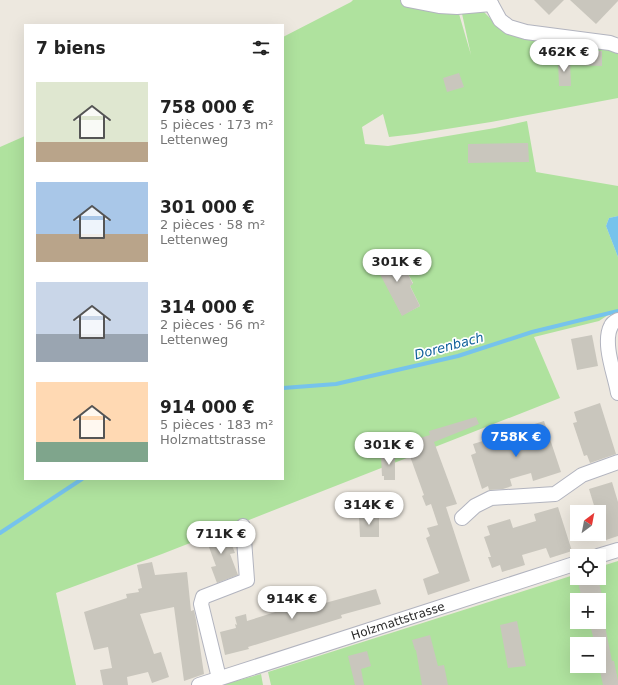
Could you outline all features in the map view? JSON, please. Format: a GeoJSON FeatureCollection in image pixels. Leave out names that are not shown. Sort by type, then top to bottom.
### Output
{"type":"FeatureCollection","features":[{"type":"Feature","properties":{"kind":"street"},"geometry":{"type":"LineString","coordinates":[[408,0],[439,6],[457,7],[490,2],[500,20],[509,27],[526,32],[610,43],[618,46]]}},
{"type":"Feature","properties":{"kind":"street"},"geometry":{"type":"LineString","coordinates":[[615,322],[609,333],[608,348],[618,393]]}},
{"type":"Feature","properties":{"kind":"street"},"geometry":{"type":"LineString","coordinates":[[462,518],[475,506],[491,498],[555,494],[582,475],[618,462]]}},
{"type":"Feature","properties":{"kind":"street"},"geometry":{"type":"LineString","coordinates":[[219,678],[201,604],[203,597],[247,580],[243,526]]}},
{"type":"Feature","properties":{"kind":"street"},"geometry":{"type":"LineString","coordinates":[[606,554],[618,550]]}},
{"type":"Feature","properties":{"kind":"street","name":"Holzmattstrasse"},"geometry":{"type":"LineString","coordinates":[[198,685],[570,565]]}},
{"type":"Feature","properties":{"kind":"green space"},"geometry":{"type":"Polygon","coordinates":[[[353,0],[407,0],[457,7],[471,55],[461,9],[484,12],[499,27],[605,47],[618,51],[618,98],[491,122],[389,137],[383,114],[362,127],[365,144],[388,146],[495,128],[527,121],[536,172],[618,186],[618,216],[609,218],[606,226],[618,257],[618,313],[608,315],[599,321],[534,337],[560,398],[162,554],[56,593],[76,685],[0,685],[0,147],[24,136],[24,480],[284,480],[284,36],[353,0]],[[392,251],[374,261],[402,315],[420,306],[410,286],[413,283],[403,265],[400,266],[392,251]]]}},
{"type":"Feature","properties":{"kind":"green space"},"geometry":{"type":"Polygon","coordinates":[[[618,561],[618,685],[271,685],[268,672],[570,576],[570,585],[606,585],[606,565],[618,561]]]}},
{"type":"Feature","properties":{"kind":"green space"},"geometry":{"type":"Polygon","coordinates":[[[261,674],[263,685],[221,685],[261,674]]]}},
{"type":"Feature","properties":{"kind":"water"},"geometry":{"type":"Polygon","coordinates":[[[618,216],[618,257],[606,226],[609,218],[618,216]]]}},
{"type":"Feature","properties":{"kind":"building"},"geometry":{"type":"Polygon","coordinates":[[[534,0],[564,0],[549,15],[534,0]]]}},
{"type":"Feature","properties":{"kind":"building"},"geometry":{"type":"Polygon","coordinates":[[[570,0],[618,0],[618,1],[596,24],[570,0]]]}},
{"type":"Feature","properties":{"kind":"building"},"geometry":{"type":"Polygon","coordinates":[[[573,50],[602,51],[602,66],[573,65],[573,50]]]}},
{"type":"Feature","properties":{"kind":"building"},"geometry":{"type":"Polygon","coordinates":[[[558,60],[570,60],[571,86],[559,86],[558,60]]]}},
{"type":"Feature","properties":{"kind":"building"},"geometry":{"type":"Polygon","coordinates":[[[459,73],[464,87],[447,92],[443,78],[459,73]]]}},
{"type":"Feature","properties":{"kind":"building"},"geometry":{"type":"Polygon","coordinates":[[[528,143],[529,162],[468,163],[468,144],[528,143]]]}},
{"type":"Feature","properties":{"kind":"building"},"geometry":{"type":"Polygon","coordinates":[[[392,251],[400,266],[403,264],[413,284],[410,286],[420,306],[402,316],[373,261],[392,251]]]}},
{"type":"Feature","properties":{"kind":"building"},"geometry":{"type":"Polygon","coordinates":[[[592,335],[598,366],[577,370],[571,339],[592,335]]]}},
{"type":"Feature","properties":{"kind":"building"},"geometry":{"type":"Polygon","coordinates":[[[600,403],[616,454],[590,463],[587,455],[584,456],[573,423],[577,422],[574,412],[600,403]]]}},
{"type":"Feature","properties":{"kind":"building"},"geometry":{"type":"Polygon","coordinates":[[[476,417],[479,424],[434,442],[457,504],[446,507],[470,581],[428,595],[423,579],[439,573],[426,538],[430,536],[427,528],[438,525],[431,504],[426,506],[422,496],[424,495],[407,448],[422,442],[420,438],[430,435],[429,431],[476,417]]]}},
{"type":"Feature","properties":{"kind":"building"},"geometry":{"type":"Polygon","coordinates":[[[544,421],[561,472],[533,481],[531,473],[510,479],[512,486],[503,489],[489,490],[488,486],[482,489],[471,455],[476,453],[473,444],[496,437],[499,447],[523,439],[519,429],[544,421]]]}},
{"type":"Feature","properties":{"kind":"building"},"geometry":{"type":"Polygon","coordinates":[[[395,451],[395,480],[384,480],[384,476],[382,476],[381,457],[395,451]]]}},
{"type":"Feature","properties":{"kind":"building"},"geometry":{"type":"Polygon","coordinates":[[[612,482],[618,502],[618,536],[606,540],[606,505],[594,505],[589,489],[612,482]]]}},
{"type":"Feature","properties":{"kind":"building"},"geometry":{"type":"Polygon","coordinates":[[[558,507],[571,549],[570,549],[570,552],[550,558],[546,548],[522,555],[525,565],[502,572],[500,565],[492,568],[488,557],[491,557],[484,537],[490,535],[487,526],[510,519],[513,528],[536,521],[534,514],[558,507]]]}},
{"type":"Feature","properties":{"kind":"building"},"geometry":{"type":"Polygon","coordinates":[[[359,516],[379,516],[379,537],[360,537],[359,516]]]}},
{"type":"Feature","properties":{"kind":"building"},"geometry":{"type":"Polygon","coordinates":[[[226,530],[235,553],[230,554],[238,575],[217,583],[211,567],[216,566],[203,531],[226,530]]]}},
{"type":"Feature","properties":{"kind":"building"},"geometry":{"type":"Polygon","coordinates":[[[152,562],[155,575],[187,572],[191,611],[194,610],[204,674],[184,681],[174,607],[140,614],[154,654],[161,652],[169,677],[152,683],[148,672],[127,677],[128,685],[103,685],[100,670],[112,668],[108,647],[94,650],[84,612],[127,598],[126,594],[139,592],[138,589],[142,588],[137,565],[152,562]]]}},
{"type":"Feature","properties":{"kind":"building"},"geometry":{"type":"Polygon","coordinates":[[[579,585],[600,585],[601,593],[580,593],[579,585]]]}},
{"type":"Feature","properties":{"kind":"building"},"geometry":{"type":"Polygon","coordinates":[[[376,589],[381,604],[341,615],[342,618],[248,647],[249,649],[225,655],[220,632],[236,628],[235,624],[237,625],[235,617],[246,614],[247,621],[288,608],[284,594],[296,593],[297,602],[305,602],[307,608],[376,589]]]}},
{"type":"Feature","properties":{"kind":"building"},"geometry":{"type":"Polygon","coordinates":[[[517,621],[526,666],[508,668],[500,625],[517,621]]]}},
{"type":"Feature","properties":{"kind":"building"},"geometry":{"type":"Polygon","coordinates":[[[591,629],[606,629],[612,661],[614,661],[618,685],[603,685],[600,673],[606,673],[606,637],[593,637],[591,629]]]}},
{"type":"Feature","properties":{"kind":"building"},"geometry":{"type":"Polygon","coordinates":[[[430,635],[438,666],[444,665],[448,685],[422,685],[416,650],[412,640],[430,635]]]}},
{"type":"Feature","properties":{"kind":"building"},"geometry":{"type":"Polygon","coordinates":[[[367,651],[371,666],[361,669],[364,685],[355,685],[348,656],[367,651]]]}},
{"type":"Feature","properties":{"kind":"waterway","name":"Dorenbach"},"geometry":{"type":"LineString","coordinates":[[284,388],[336,384],[458,356],[532,332],[618,311]]}},
{"type":"Feature","properties":{"kind":"waterway","name":"Dorenbach"},"geometry":{"type":"LineString","coordinates":[[0,533],[80,480]]}}]}
